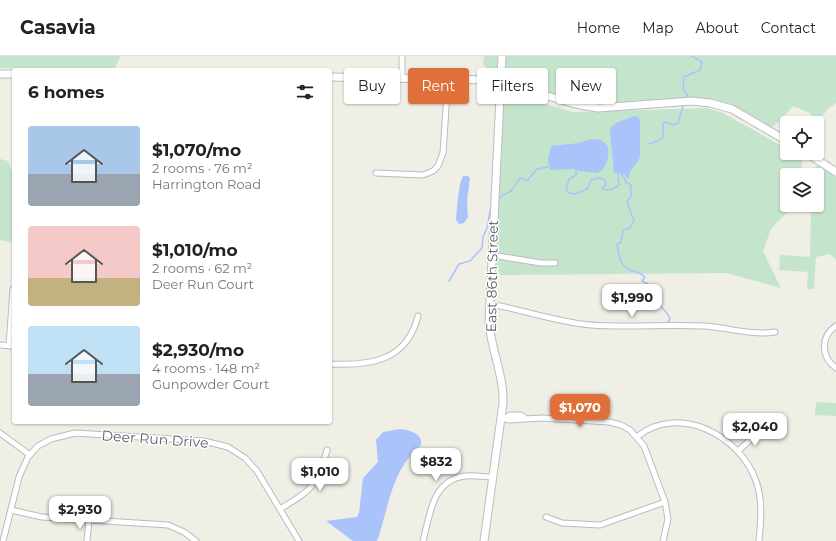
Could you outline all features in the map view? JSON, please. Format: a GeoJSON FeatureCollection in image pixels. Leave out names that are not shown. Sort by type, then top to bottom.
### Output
{"type":"FeatureCollection","features":[{"type":"Feature","properties":{"kind":"street"},"geometry":{"type":"LineString","coordinates":[[402,56],[402,78]]}},
{"type":"Feature","properties":{"kind":"street","name":"East 86th Street"},"geometry":{"type":"LineString","coordinates":[[502,56],[502,68]]}},
{"type":"Feature","properties":{"kind":"street"},"geometry":{"type":"LineString","coordinates":[[0,74],[12,74]]}},
{"type":"Feature","properties":{"kind":"street"},"geometry":{"type":"LineString","coordinates":[[332,77],[408,78]]}},
{"type":"Feature","properties":{"kind":"street"},"geometry":{"type":"LineString","coordinates":[[548,96],[590,107],[615,108],[695,101],[712,103],[732,109],[780,137]]}},
{"type":"Feature","properties":{"kind":"street"},"geometry":{"type":"LineString","coordinates":[[376,173],[423,175],[431,172],[438,166],[443,153],[446,104]]}},
{"type":"Feature","properties":{"kind":"street","name":"East 86th Street"},"geometry":{"type":"LineString","coordinates":[[484,541],[503,418],[503,386],[491,337],[490,304],[500,104]]}},
{"type":"Feature","properties":{"kind":"street"},"geometry":{"type":"LineString","coordinates":[[818,160],[836,172]]}},
{"type":"Feature","properties":{"kind":"street"},"geometry":{"type":"LineString","coordinates":[[492,255],[541,263],[555,263]]}},
{"type":"Feature","properties":{"kind":"street"},"geometry":{"type":"LineString","coordinates":[[490,304],[554,320],[586,324],[625,327],[703,326],[764,333],[775,332]]}},
{"type":"Feature","properties":{"kind":"street"},"geometry":{"type":"LineString","coordinates":[[332,364],[362,364],[375,362],[388,356],[407,340],[416,326],[418,316]]}},
{"type":"Feature","properties":{"kind":"street"},"geometry":{"type":"LineString","coordinates":[[836,326],[827,335],[824,346],[828,360],[836,368]]}},
{"type":"Feature","properties":{"kind":"street"},"geometry":{"type":"LineString","coordinates":[[0,345],[12,346]]}},
{"type":"Feature","properties":{"kind":"street"},"geometry":{"type":"LineString","coordinates":[[503,418],[510,415],[525,418],[609,422],[624,426],[638,436],[646,451],[665,502],[668,519],[663,541]]}},
{"type":"Feature","properties":{"kind":"street"},"geometry":{"type":"LineString","coordinates":[[638,436],[658,425],[670,423],[685,424],[711,431],[722,437],[738,451],[751,469],[759,492],[761,514],[759,541]]}},
{"type":"Feature","properties":{"kind":"street"},"geometry":{"type":"LineString","coordinates":[[738,451],[761,430]]}},
{"type":"Feature","properties":{"kind":"street"},"geometry":{"type":"LineString","coordinates":[[0,433],[30,455]]}},
{"type":"Feature","properties":{"kind":"street","name":"Deer Run Drive"},"geometry":{"type":"LineString","coordinates":[[3,541],[20,472],[30,455],[38,446],[51,439],[72,434],[214,443],[233,449],[249,461],[260,475],[299,541]]}},
{"type":"Feature","properties":{"kind":"street"},"geometry":{"type":"LineString","coordinates":[[280,509],[312,488],[320,473],[327,450]]}},
{"type":"Feature","properties":{"kind":"street"},"geometry":{"type":"LineString","coordinates":[[423,541],[434,498],[445,484],[463,476],[493,478]]}},
{"type":"Feature","properties":{"kind":"street"},"geometry":{"type":"LineString","coordinates":[[546,517],[565,524],[600,525],[665,502]]}},
{"type":"Feature","properties":{"kind":"street"},"geometry":{"type":"LineString","coordinates":[[11,510],[42,517],[168,525],[184,532],[196,541]]}},
{"type":"Feature","properties":{"kind":"street"},"geometry":{"type":"LineString","coordinates":[[88,541],[89,520]]}},
{"type":"Feature","properties":{"kind":"green space"},"geometry":{"type":"Polygon","coordinates":[[[0,56],[121,56],[115,68],[0,68],[0,56]]]}},
{"type":"Feature","properties":{"kind":"green space"},"geometry":{"type":"Polygon","coordinates":[[[484,56],[498,56],[497,68],[486,68],[483,64],[484,56]]]}},
{"type":"Feature","properties":{"kind":"green space"},"geometry":{"type":"Polygon","coordinates":[[[504,56],[836,56],[836,103],[822,116],[812,116],[810,113],[793,106],[784,116],[780,116],[780,121],[778,123],[770,128],[731,106],[707,98],[616,104],[616,68],[556,68],[556,96],[548,93],[548,68],[504,68],[504,56]]]}},
{"type":"Feature","properties":{"kind":"green space"},"geometry":{"type":"Polygon","coordinates":[[[504,104],[546,104],[573,112],[707,108],[723,113],[780,145],[780,160],[802,160],[801,168],[780,168],[780,212],[787,212],[771,229],[763,251],[781,288],[726,273],[500,275],[496,262],[504,104]]]}},
{"type":"Feature","properties":{"kind":"green space"},"geometry":{"type":"Polygon","coordinates":[[[581,104],[613,104],[597,105],[581,104]]]}},
{"type":"Feature","properties":{"kind":"green space"},"geometry":{"type":"Polygon","coordinates":[[[0,159],[8,161],[12,172],[12,243],[0,240],[0,159]]]}},
{"type":"Feature","properties":{"kind":"green space"},"geometry":{"type":"Polygon","coordinates":[[[816,166],[820,166],[823,168],[815,168],[816,166]]]}},
{"type":"Feature","properties":{"kind":"green space"},"geometry":{"type":"Polygon","coordinates":[[[824,169],[836,177],[836,260],[830,254],[816,257],[814,289],[807,289],[808,272],[779,270],[780,255],[810,257],[811,212],[824,212],[824,169]]]}},
{"type":"Feature","properties":{"kind":"green space"},"geometry":{"type":"Polygon","coordinates":[[[816,402],[836,403],[836,416],[815,415],[816,402]]]}},
{"type":"Feature","properties":{"kind":"water"},"geometry":{"type":"Polygon","coordinates":[[[637,116],[640,120],[640,155],[639,160],[631,170],[628,179],[624,174],[614,173],[610,131],[611,127],[616,123],[637,116]]]}},
{"type":"Feature","properties":{"kind":"water"},"geometry":{"type":"Polygon","coordinates":[[[591,139],[601,140],[608,146],[606,164],[598,173],[574,169],[550,170],[548,160],[551,146],[579,143],[591,139]]]}},
{"type":"Feature","properties":{"kind":"water"},"geometry":{"type":"Polygon","coordinates":[[[463,176],[468,176],[470,178],[467,201],[468,217],[464,223],[459,224],[456,220],[459,191],[463,176]]]}},
{"type":"Feature","properties":{"kind":"water"},"geometry":{"type":"Polygon","coordinates":[[[400,429],[411,431],[418,435],[421,445],[403,466],[397,478],[377,541],[353,541],[326,521],[357,517],[359,513],[363,478],[378,462],[376,440],[383,432],[400,429]]]}},
{"type":"Feature","properties":{"kind":"waterway"},"geometry":{"type":"LineString","coordinates":[[687,98],[688,96],[683,89],[684,77],[700,70],[702,62],[692,56]]}},
{"type":"Feature","properties":{"kind":"waterway"},"geometry":{"type":"LineString","coordinates":[[649,144],[658,141],[663,137],[663,123],[665,122],[674,125],[678,123],[683,106]]}},
{"type":"Feature","properties":{"kind":"waterway"},"geometry":{"type":"LineString","coordinates":[[498,198],[511,191],[520,178],[527,181],[537,169],[548,167]]}},
{"type":"Feature","properties":{"kind":"waterway"},"geometry":{"type":"LineString","coordinates":[[576,168],[576,175],[569,179],[566,190],[569,193],[575,194],[587,189],[591,180],[599,178],[605,180],[606,185],[602,189],[611,190],[619,185],[618,173]]}},
{"type":"Feature","properties":{"kind":"waterway"},"geometry":{"type":"LineString","coordinates":[[621,173],[627,183],[631,185],[631,196],[627,202],[634,221],[630,228],[623,230],[621,242],[617,244],[620,259],[626,268],[640,273],[645,277],[642,281],[653,288],[660,305],[670,319],[667,323]]}},
{"type":"Feature","properties":{"kind":"waterway"},"geometry":{"type":"LineString","coordinates":[[449,281],[459,264],[470,261],[482,248],[483,237],[487,228],[490,211]]}}]}
